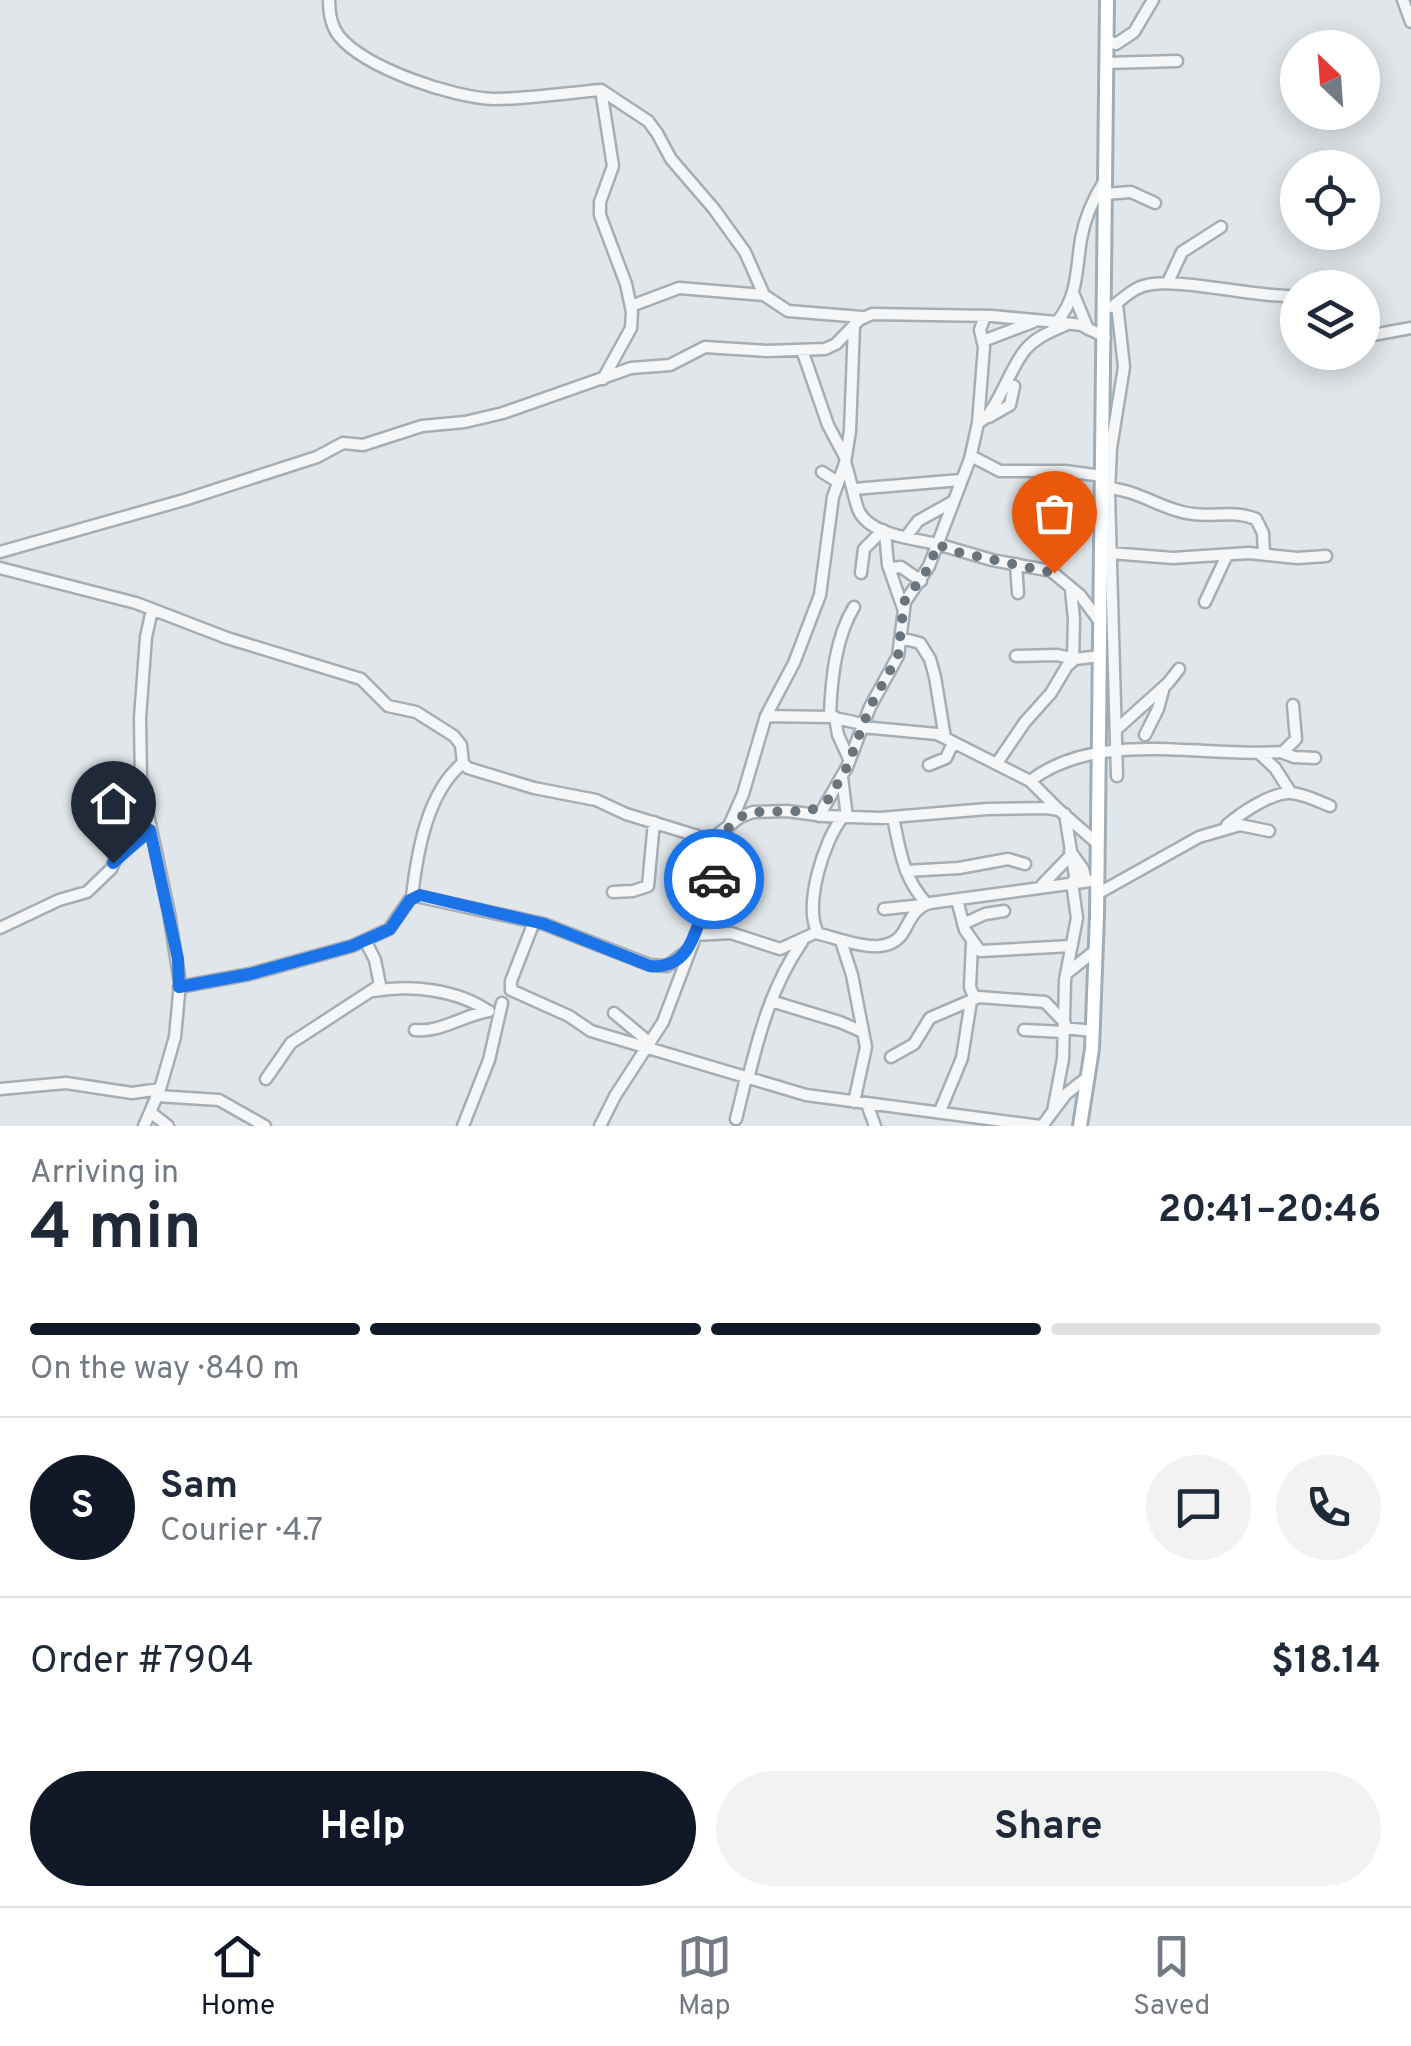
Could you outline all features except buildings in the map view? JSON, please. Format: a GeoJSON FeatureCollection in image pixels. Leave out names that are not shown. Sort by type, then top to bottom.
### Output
{"type":"FeatureCollection","features":[{"type":"Feature","properties":{"kind":"main road"},"geometry":{"type":"LineString","coordinates":[[1080,1126],[1089,1075],[1096,950],[1086,884],[1098,844],[1106,482],[1106,0]]}},
{"type":"Feature","properties":{"kind":"street"},"geometry":{"type":"LineString","coordinates":[[329,0],[332,24],[346,44],[421,84],[493,99],[601,90],[637,113],[657,133],[671,159],[745,252],[764,294]]}},
{"type":"Feature","properties":{"kind":"street"},"geometry":{"type":"LineString","coordinates":[[1106,40],[1116,44],[1126,40],[1153,0]]}},
{"type":"Feature","properties":{"kind":"street"},"geometry":{"type":"LineString","coordinates":[[1404,0],[1411,22]]}},
{"type":"Feature","properties":{"kind":"street"},"geometry":{"type":"LineString","coordinates":[[1106,63],[1177,61]]}},
{"type":"Feature","properties":{"kind":"street"},"geometry":{"type":"LineString","coordinates":[[601,90],[613,171],[600,202],[600,215],[631,306],[631,328],[603,379]]}},
{"type":"Feature","properties":{"kind":"street"},"geometry":{"type":"LineString","coordinates":[[830,833],[822,816],[898,656],[908,594],[920,581],[937,544],[983,420],[1023,352],[1062,323],[1074,296],[1091,203],[1106,187],[1131,192],[1155,204]]}},
{"type":"Feature","properties":{"kind":"street"},"geometry":{"type":"LineString","coordinates":[[1168,282],[1182,252],[1221,227]]}},
{"type":"Feature","properties":{"kind":"street"},"geometry":{"type":"LineString","coordinates":[[1105,315],[1137,288],[1168,282],[1280,296]]}},
{"type":"Feature","properties":{"kind":"street"},"geometry":{"type":"LineString","coordinates":[[631,306],[679,288],[764,294],[795,313],[858,322],[892,314],[986,316],[1062,323],[1088,329],[1104,338]]}},
{"type":"Feature","properties":{"kind":"street"},"geometry":{"type":"LineString","coordinates":[[1074,296],[1088,329]]}},
{"type":"Feature","properties":{"kind":"street"},"geometry":{"type":"LineString","coordinates":[[1117,304],[1124,368],[1106,482],[1117,776]]}},
{"type":"Feature","properties":{"kind":"street"},"geometry":{"type":"LineString","coordinates":[[983,420],[980,330],[986,316]]}},
{"type":"Feature","properties":{"kind":"street"},"geometry":{"type":"LineString","coordinates":[[983,342],[1034,321]]}},
{"type":"Feature","properties":{"kind":"street"},"geometry":{"type":"LineString","coordinates":[[0,552],[317,458],[342,444],[363,445],[422,426],[502,413],[631,368],[662,368],[705,347],[802,350],[836,344],[858,322]]}},
{"type":"Feature","properties":{"kind":"street"},"geometry":{"type":"LineString","coordinates":[[600,1126],[663,1022],[713,887],[712,865],[742,794],[766,716],[794,663],[820,595],[845,459],[858,322]]}},
{"type":"Feature","properties":{"kind":"street"},"geometry":{"type":"LineString","coordinates":[[1380,334],[1411,328]]}},
{"type":"Feature","properties":{"kind":"street"},"geometry":{"type":"LineString","coordinates":[[802,350],[828,426],[845,459],[860,514],[884,531],[1051,571],[1080,595],[1100,622]]}},
{"type":"Feature","properties":{"kind":"street"},"geometry":{"type":"LineString","coordinates":[[983,420],[1010,405],[1014,386]]}},
{"type":"Feature","properties":{"kind":"street"},"geometry":{"type":"LineString","coordinates":[[971,456],[1000,470],[1065,471],[1150,497],[1188,514],[1225,512],[1256,519],[1264,554]]}},
{"type":"Feature","properties":{"kind":"street"},"geometry":{"type":"LineString","coordinates":[[822,472],[838,482]]}},
{"type":"Feature","properties":{"kind":"street"},"geometry":{"type":"LineString","coordinates":[[854,489],[961,480]]}},
{"type":"Feature","properties":{"kind":"street"},"geometry":{"type":"LineString","coordinates":[[906,537],[918,521],[952,502]]}},
{"type":"Feature","properties":{"kind":"street"},"geometry":{"type":"LineString","coordinates":[[884,531],[889,568],[904,609]]}},
{"type":"Feature","properties":{"kind":"street"},"geometry":{"type":"LineString","coordinates":[[861,573],[866,545],[884,531]]}},
{"type":"Feature","properties":{"kind":"street"},"geometry":{"type":"LineString","coordinates":[[1110,553],[1136,552],[1173,558],[1326,556]]}},
{"type":"Feature","properties":{"kind":"street"},"geometry":{"type":"LineString","coordinates":[[1205,602],[1227,556]]}},
{"type":"Feature","properties":{"kind":"street"},"geometry":{"type":"LineString","coordinates":[[1016,564],[1018,593]]}},
{"type":"Feature","properties":{"kind":"street"},"geometry":{"type":"LineString","coordinates":[[889,568],[902,567],[920,581]]}},
{"type":"Feature","properties":{"kind":"street"},"geometry":{"type":"LineString","coordinates":[[0,568],[152,610],[226,638],[361,679],[388,706],[416,712],[454,736],[460,744],[463,763],[473,770],[509,782],[596,800],[626,814],[704,838],[753,812],[810,811],[829,799]]}},
{"type":"Feature","properties":{"kind":"street"},"geometry":{"type":"LineString","coordinates":[[1071,590],[1074,659]]}},
{"type":"Feature","properties":{"kind":"street"},"geometry":{"type":"LineString","coordinates":[[849,760],[832,717],[832,679],[842,636],[854,607]]}},
{"type":"Feature","properties":{"kind":"street"},"geometry":{"type":"LineString","coordinates":[[144,1126],[159,1093],[175,1037],[179,987],[175,944],[141,782],[138,740],[146,637],[152,610]]}},
{"type":"Feature","properties":{"kind":"street"},"geometry":{"type":"LineString","coordinates":[[902,638],[920,643],[930,658],[949,740],[946,758],[929,765]]}},
{"type":"Feature","properties":{"kind":"street"},"geometry":{"type":"LineString","coordinates":[[1016,656],[1100,656]]}},
{"type":"Feature","properties":{"kind":"street"},"geometry":{"type":"LineString","coordinates":[[997,763],[1074,659]]}},
{"type":"Feature","properties":{"kind":"street"},"geometry":{"type":"LineString","coordinates":[[1118,729],[1178,669]]}},
{"type":"Feature","properties":{"kind":"street"},"geometry":{"type":"LineString","coordinates":[[1145,735],[1164,686]]}},
{"type":"Feature","properties":{"kind":"street"},"geometry":{"type":"LineString","coordinates":[[1116,705],[1134,711]]}},
{"type":"Feature","properties":{"kind":"street"},"geometry":{"type":"LineString","coordinates":[[1281,752],[1296,739],[1293,705]]}},
{"type":"Feature","properties":{"kind":"street"},"geometry":{"type":"LineString","coordinates":[[766,716],[832,717],[862,725],[926,732],[949,740],[1030,780],[1098,844]]}},
{"type":"Feature","properties":{"kind":"street"},"geometry":{"type":"LineString","coordinates":[[1030,780],[1060,762],[1100,750],[1281,752],[1315,758]]}},
{"type":"Feature","properties":{"kind":"street"},"geometry":{"type":"LineString","coordinates":[[1260,753],[1291,793]]}},
{"type":"Feature","properties":{"kind":"street"},"geometry":{"type":"LineString","coordinates":[[179,987],[297,962],[365,940],[394,926],[412,897],[422,843],[440,791],[463,763]]}},
{"type":"Feature","properties":{"kind":"street"},"geometry":{"type":"LineString","coordinates":[[818,934],[811,910],[830,833],[845,817],[842,777]]}},
{"type":"Feature","properties":{"kind":"street"},"geometry":{"type":"LineString","coordinates":[[1222,829],[1248,809],[1291,793],[1330,806]]}},
{"type":"Feature","properties":{"kind":"street"},"geometry":{"type":"LineString","coordinates":[[796,811],[845,817],[986,809],[1062,812]]}},
{"type":"Feature","properties":{"kind":"street"},"geometry":{"type":"LineString","coordinates":[[1053,1111],[1066,979],[1086,884],[1070,854],[1062,812]]}},
{"type":"Feature","properties":{"kind":"street"},"geometry":{"type":"LineString","coordinates":[[893,817],[900,863],[925,904]]}},
{"type":"Feature","properties":{"kind":"street"},"geometry":{"type":"LineString","coordinates":[[613,892],[648,886],[654,822]]}},
{"type":"Feature","properties":{"kind":"street"},"geometry":{"type":"LineString","coordinates":[[884,909],[1042,885],[1086,884],[1222,829],[1240,825],[1268,832]]}},
{"type":"Feature","properties":{"kind":"street"},"geometry":{"type":"LineString","coordinates":[[0,928],[59,900],[87,892],[111,869],[118,856],[150,830]]}},
{"type":"Feature","properties":{"kind":"street"},"geometry":{"type":"LineString","coordinates":[[1042,885],[1063,867],[1070,854]]}},
{"type":"Feature","properties":{"kind":"street"},"geometry":{"type":"LineString","coordinates":[[906,871],[1008,860],[1025,864]]}},
{"type":"Feature","properties":{"kind":"street"},"geometry":{"type":"LineString","coordinates":[[412,897],[424,896],[534,922],[650,966],[668,966],[688,951]]}},
{"type":"Feature","properties":{"kind":"street"},"geometry":{"type":"LineString","coordinates":[[957,900],[963,924],[980,951],[1071,946]]}},
{"type":"Feature","properties":{"kind":"street"},"geometry":{"type":"LineString","coordinates":[[695,935],[731,933],[774,949],[818,934],[884,946],[894,943],[925,904]]}},
{"type":"Feature","properties":{"kind":"street"},"geometry":{"type":"LineString","coordinates":[[963,924],[1004,911]]}},
{"type":"Feature","properties":{"kind":"street"},"geometry":{"type":"LineString","coordinates":[[463,1126],[489,1060],[502,1003],[534,922]]}},
{"type":"Feature","properties":{"kind":"street"},"geometry":{"type":"LineString","coordinates":[[736,1119],[763,1020],[779,978],[804,939]]}},
{"type":"Feature","properties":{"kind":"street"},"geometry":{"type":"LineString","coordinates":[[266,1079],[291,1043],[380,984],[365,940]]}},
{"type":"Feature","properties":{"kind":"street"},"geometry":{"type":"LineString","coordinates":[[841,941],[852,975],[866,1054],[854,1102]]}},
{"type":"Feature","properties":{"kind":"street"},"geometry":{"type":"LineString","coordinates":[[940,1111],[962,1058],[973,1000],[972,943]]}},
{"type":"Feature","properties":{"kind":"street"},"geometry":{"type":"LineString","coordinates":[[1037,1001],[1057,994],[1066,979],[1096,950]]}},
{"type":"Feature","properties":{"kind":"street"},"geometry":{"type":"LineString","coordinates":[[374,991],[391,987],[441,992],[472,1000],[488,1011]]}},
{"type":"Feature","properties":{"kind":"street"},"geometry":{"type":"LineString","coordinates":[[510,990],[569,1016],[591,1031],[648,1045],[747,1079],[867,1104],[1041,1126],[1089,1075]]}},
{"type":"Feature","properties":{"kind":"street"},"geometry":{"type":"LineString","coordinates":[[891,1058],[914,1044],[930,1018],[992,996],[1051,1004],[1064,1027]]}},
{"type":"Feature","properties":{"kind":"street"},"geometry":{"type":"LineString","coordinates":[[771,1001],[862,1032]]}},
{"type":"Feature","properties":{"kind":"street"},"geometry":{"type":"LineString","coordinates":[[415,1030],[430,1030],[502,1003]]}},
{"type":"Feature","properties":{"kind":"street"},"geometry":{"type":"LineString","coordinates":[[614,1013],[648,1045]]}},
{"type":"Feature","properties":{"kind":"street"},"geometry":{"type":"LineString","coordinates":[[1024,1030],[1093,1030]]}},
{"type":"Feature","properties":{"kind":"street"},"geometry":{"type":"LineString","coordinates":[[0,1088],[66,1084],[219,1100],[265,1126]]}},
{"type":"Feature","properties":{"kind":"street"},"geometry":{"type":"LineString","coordinates":[[867,1104],[875,1126]]}},
{"type":"Feature","properties":{"kind":"street"},"geometry":{"type":"LineString","coordinates":[[150,1112],[168,1126]]}},
{"type":"Feature","properties":{"kind":"way so far"},"geometry":{"type":"LineString","coordinates":[[714,879],[712,865],[729,827],[740,817],[753,812],[810,811],[829,799],[847,767],[870,707],[898,656],[904,602],[930,566],[937,544],[1054,573]]}},
{"type":"Feature","properties":{"kind":"route"},"geometry":{"type":"LineString","coordinates":[[113,863],[150,830],[178,959],[179,987],[250,974],[352,946],[390,929],[412,897],[420,895],[540,923],[650,966],[668,966],[688,951],[714,879]]}}]}
